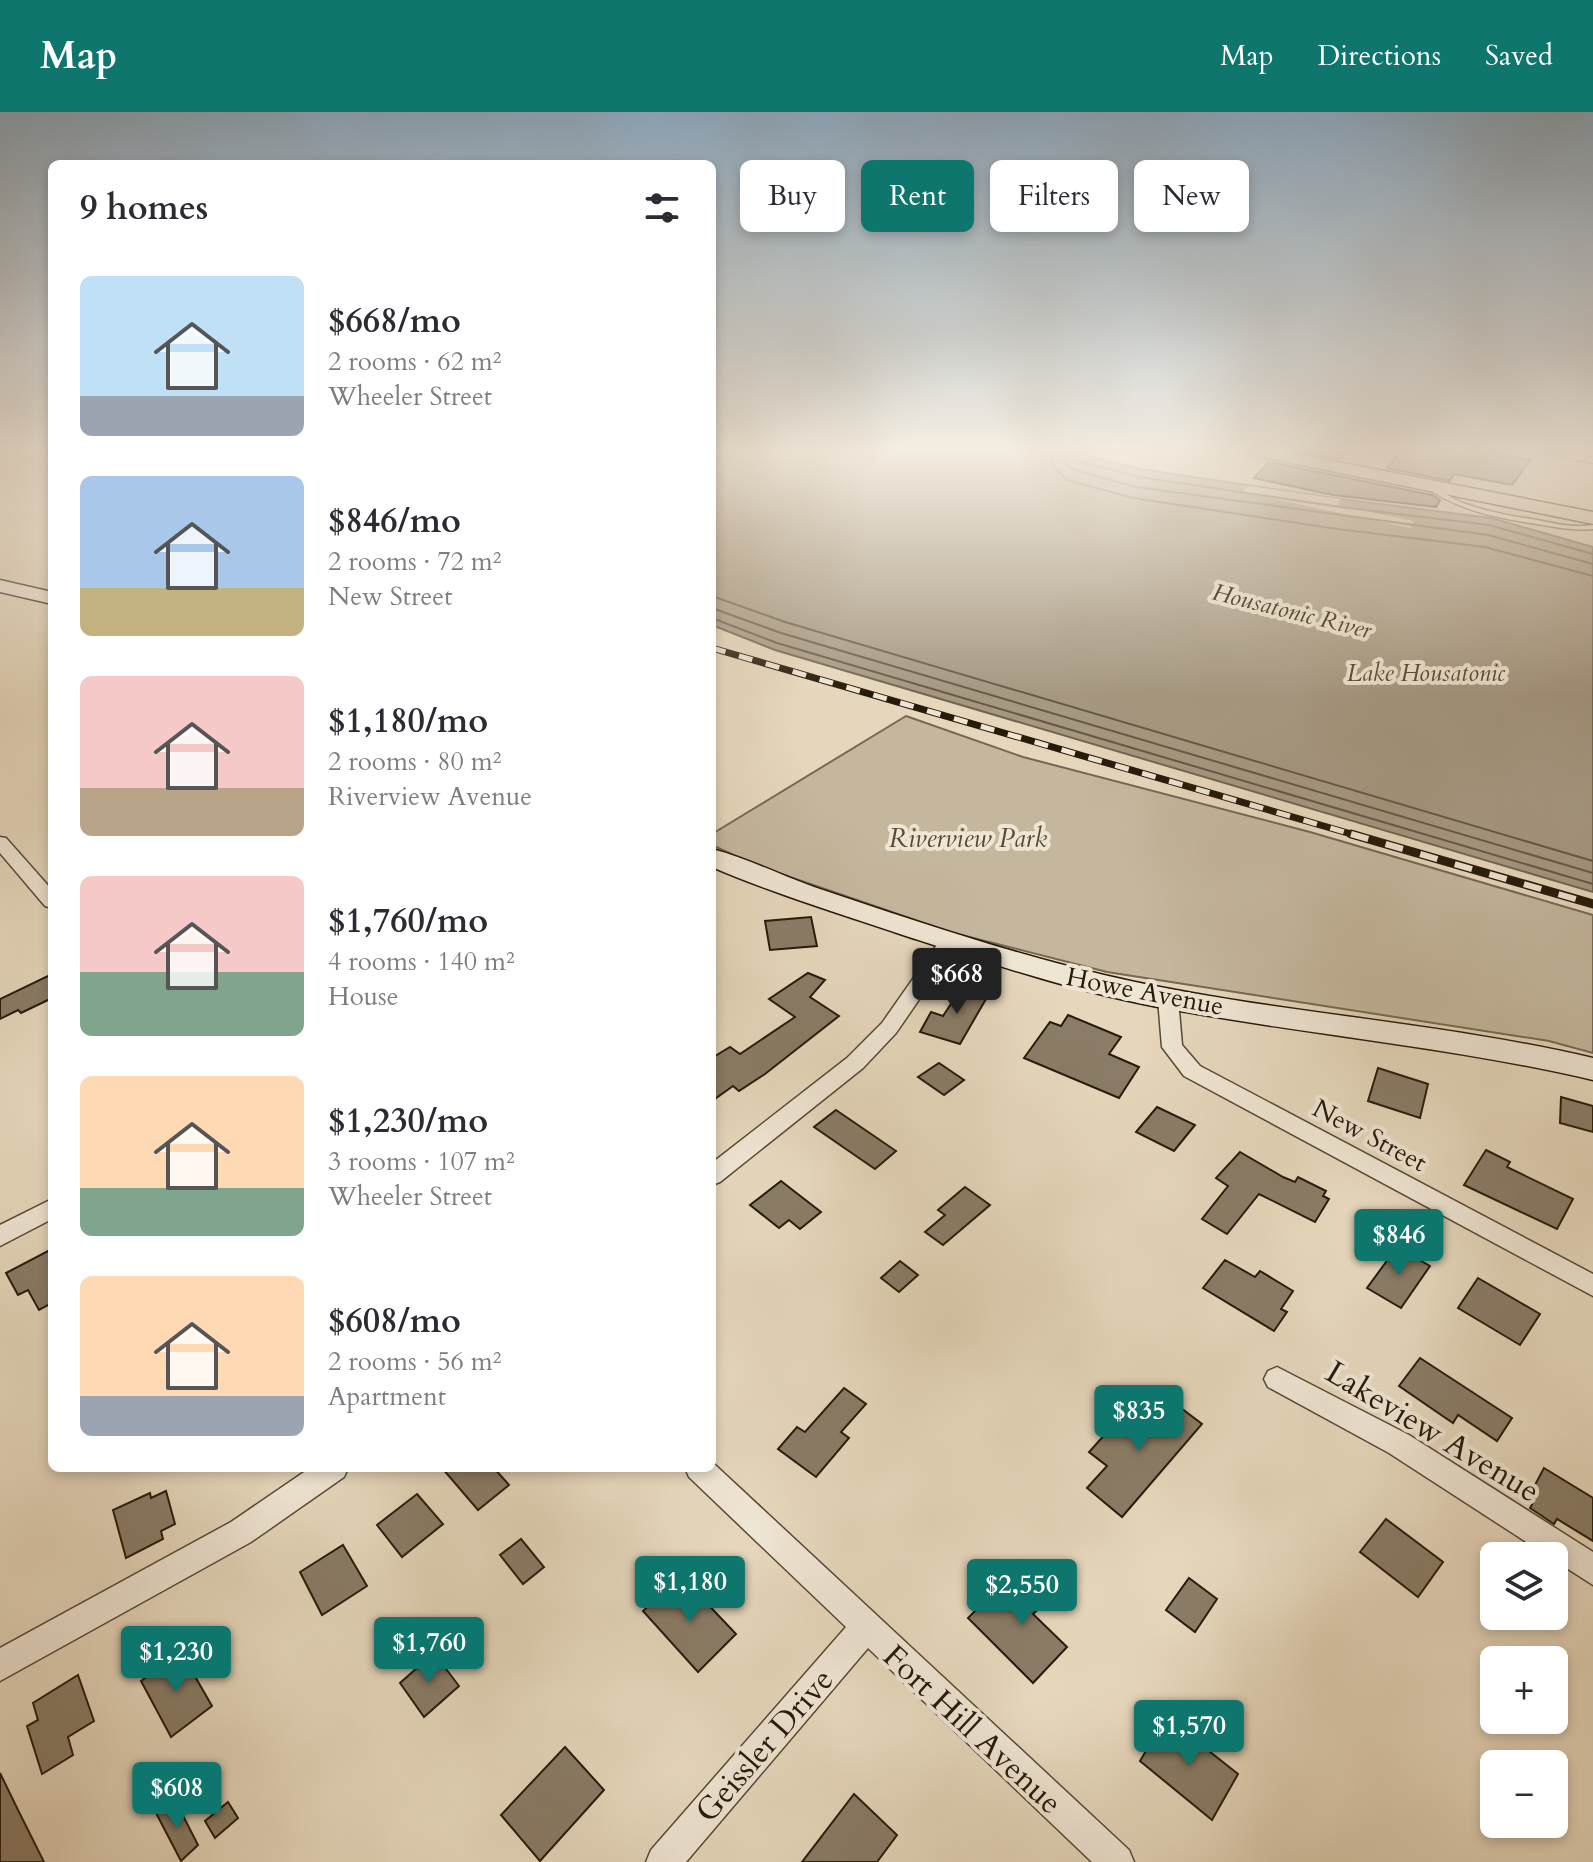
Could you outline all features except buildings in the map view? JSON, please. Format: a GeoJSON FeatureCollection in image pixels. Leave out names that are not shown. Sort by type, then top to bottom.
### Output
{"type":"FeatureCollection","features":[{"type":"Feature","properties":{"kind":"main road"},"geometry":{"type":"LineString","coordinates":[[0,586],[48,597]]}},
{"type":"Feature","properties":{"kind":"main road","name":"Howe Avenue"},"geometry":{"type":"LineString","coordinates":[[716,859],[803,893],[1049,972],[1168,999],[1442,1038],[1593,1069]]}},
{"type":"Feature","properties":{"kind":"street"},"geometry":{"type":"LineString","coordinates":[[0,842],[48,897]]}},
{"type":"Feature","properties":{"kind":"street"},"geometry":{"type":"LineString","coordinates":[[716,1173],[855,1063],[889,1028],[950,940]]}},
{"type":"Feature","properties":{"kind":"street","name":"New Street"},"geometry":{"type":"LineString","coordinates":[[1168,999],[1172,1047],[1192,1071],[1593,1286]]}},
{"type":"Feature","properties":{"kind":"street"},"geometry":{"type":"LineString","coordinates":[[0,1236],[48,1210]]}},
{"type":"Feature","properties":{"kind":"street","name":"Lakeview Avenue"},"geometry":{"type":"LineString","coordinates":[[1277,1379],[1346,1413],[1451,1475],[1593,1570]]}},
{"type":"Feature","properties":{"kind":"street"},"geometry":{"type":"LineString","coordinates":[[0,1665],[241,1532],[328,1472]]}},
{"type":"Feature","properties":{"kind":"street","name":"Fort Hill Avenue"},"geometry":{"type":"LineString","coordinates":[[703,1472],[865,1628],[1117,1862]]}},
{"type":"Feature","properties":{"kind":"street","name":"Geissler Drive"},"geometry":{"type":"LineString","coordinates":[[663,1862],[865,1628]]}},
{"type":"Feature","properties":{"kind":"green space","name":"Riverview Park"},"geometry":{"type":"Polygon","coordinates":[[[906,716],[1023,757],[1310,832],[1593,915],[1593,1053],[1549,1041],[1107,972],[950,932],[755,865],[716,847],[716,832],[906,716]]]}},
{"type":"Feature","properties":{"kind":"water","name":"Lake Housatonic"},"geometry":{"type":"Polygon","coordinates":[[[716,532],[1539,532],[1593,547],[1593,892],[775,650],[716,627],[716,532]]]}},
{"type":"Feature","properties":{"kind":"railway"},"geometry":{"type":"LineString","coordinates":[[716,649],[1358,836]]}},
{"type":"Feature","properties":{"kind":"railway"},"geometry":{"type":"LineString","coordinates":[[1351,834],[1593,904]]}},
{"type":"Feature","properties":{"kind":"water label","name":"Housatonic River"},"geometry":{"type":"Point","coordinates":[1292,611]}}]}
